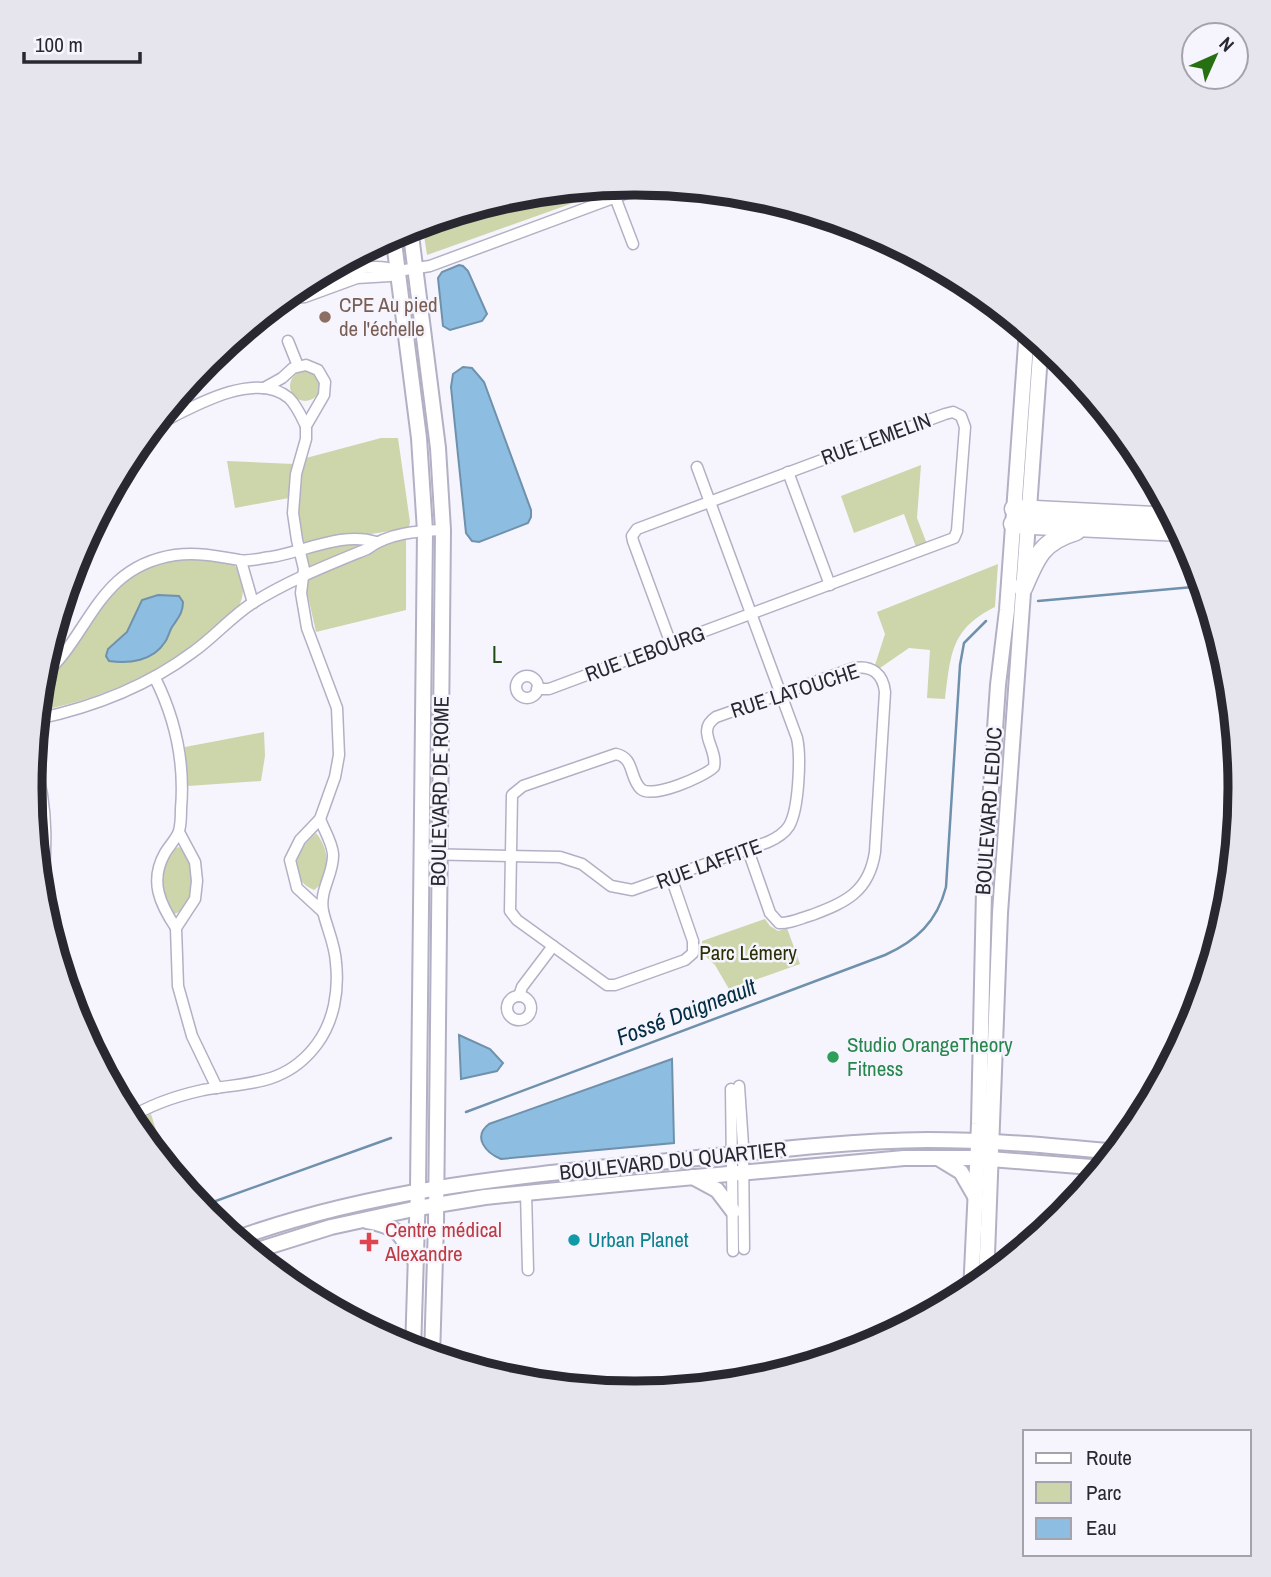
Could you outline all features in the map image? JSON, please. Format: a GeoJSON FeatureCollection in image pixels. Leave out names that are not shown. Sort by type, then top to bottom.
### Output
{"type":"FeatureCollection","features":[{"type":"Feature","properties":{"kind":"highway"},"geometry":{"type":"LineString","coordinates":[[1021,517],[1163,517]]}},
{"type":"Feature","properties":{"kind":"highway"},"geometry":{"type":"LineString","coordinates":[[1021,517],[1083,529],[1171,532]]}},
{"type":"Feature","properties":{"kind":"highway"},"geometry":{"type":"LineString","coordinates":[[1023,588],[1036,558],[1045,547],[1060,536],[1083,529]]}},
{"type":"Feature","properties":{"kind":"main road","name":"BOULEVARD DE ROME"},"geometry":{"type":"LineString","coordinates":[[412,239],[438,448],[443,530],[432,1346]]}},
{"type":"Feature","properties":{"kind":"main road","name":"BOULEVARD DE ROME"},"geometry":{"type":"LineString","coordinates":[[395,246],[419,438],[425,531],[414,1339]]}},
{"type":"Feature","properties":{"kind":"main road","name":"BOULEVARD LEDUC"},"geometry":{"type":"LineString","coordinates":[[985,1141],[1023,588],[1021,517],[1027,342]]}},
{"type":"Feature","properties":{"kind":"main road","name":"BOULEVARD LEDUC"},"geometry":{"type":"LineString","coordinates":[[986,1267],[984,891],[998,680],[1021,517],[1040,354]]}},
{"type":"Feature","properties":{"kind":"main road","name":"BOULEVARD DU QUARTIER"},"geometry":{"type":"LineString","coordinates":[[245,1236],[329,1210],[418,1190],[508,1177],[904,1141],[985,1141],[1105,1151]]}},
{"type":"Feature","properties":{"kind":"main road","name":"BOULEVARD DU QUARTIER"},"geometry":{"type":"LineString","coordinates":[[261,1249],[362,1220],[436,1205],[526,1193],[737,1172],[853,1161],[937,1157],[1092,1167]]}},
{"type":"Feature","properties":{"kind":"main road"},"geometry":{"type":"LineString","coordinates":[[937,1157],[961,1172],[976,1199]]}},
{"type":"Feature","properties":{"kind":"main road","name":"BOULEVARD LEDUC"},"geometry":{"type":"LineString","coordinates":[[972,1277],[976,1199],[985,1158]]}},
{"type":"Feature","properties":{"kind":"main road"},"geometry":{"type":"LineString","coordinates":[[692,1177],[717,1190],[733,1211]]}},
{"type":"Feature","properties":{"kind":"main road"},"geometry":{"type":"LineString","coordinates":[[362,1220],[383,1224],[397,1231],[406,1242],[416,1263]]}},
{"type":"Feature","properties":{"kind":"street"},"geometry":{"type":"LineString","coordinates":[[303,297],[357,278],[390,276],[398,271],[430,266],[619,195]]}},
{"type":"Feature","properties":{"kind":"street"},"geometry":{"type":"LineString","coordinates":[[615,197],[633,244]]}},
{"type":"Feature","properties":{"kind":"street"},"geometry":{"type":"LineString","coordinates":[[339,275],[359,269],[389,267],[398,271]]}},
{"type":"Feature","properties":{"kind":"street"},"geometry":{"type":"LineString","coordinates":[[288,341],[298,366]]}},
{"type":"Feature","properties":{"kind":"street"},"geometry":{"type":"LineString","coordinates":[[264,388],[298,366],[313,366],[318,370],[326,382],[324,395],[306,426]]}},
{"type":"Feature","properties":{"kind":"street"},"geometry":{"type":"LineString","coordinates":[[173,417],[205,400],[243,389],[264,388],[286,396],[295,405],[306,426],[306,439],[296,474],[293,499],[295,527],[304,569],[301,593],[307,628],[334,696],[340,733],[340,755],[320,819],[300,841],[290,860],[290,867],[297,888],[323,912]]}},
{"type":"Feature","properties":{"kind":"street","name":"RUE LEMELIN"},"geometry":{"type":"LineString","coordinates":[[671,644],[632,536],[637,528],[945,414],[957,414],[964,422],[955,537],[753,614]]}},
{"type":"Feature","properties":{"kind":"street","name":"RUE LAFFITE"},"geometry":{"type":"LineString","coordinates":[[421,854],[566,858],[582,864],[611,886],[622,890],[637,889],[748,850],[782,834],[791,822],[795,810],[799,746],[782,693],[697,467]]}},
{"type":"Feature","properties":{"kind":"street"},"geometry":{"type":"LineString","coordinates":[[788,472],[830,585]]}},
{"type":"Feature","properties":{"kind":"street"},"geometry":{"type":"LineString","coordinates":[[46,717],[112,698],[155,678],[209,640],[253,603],[302,576],[394,536],[443,530]]}},
{"type":"Feature","properties":{"kind":"street"},"geometry":{"type":"LineString","coordinates":[[56,662],[69,647],[103,595],[134,571],[166,557],[187,554],[217,555],[242,561],[359,538],[376,542]]}},
{"type":"Feature","properties":{"kind":"street"},"geometry":{"type":"LineString","coordinates":[[242,561],[253,603]]}},
{"type":"Feature","properties":{"kind":"street","name":"RUE LEBOURG"},"geometry":{"type":"LineString","coordinates":[[537,690],[550,689],[753,614]]}},
{"type":"Feature","properties":{"kind":"street","name":"RUE LATOUCHE"},"geometry":{"type":"LineString","coordinates":[[510,855],[511,800],[519,788],[616,754],[627,760],[636,783],[642,790],[654,793],[669,788],[702,776],[714,767],[715,758],[706,730],[711,720],[857,667],[872,669],[882,678],[886,691],[874,862],[862,886],[847,900],[782,924],[774,920],[770,913],[748,850]]}},
{"type":"Feature","properties":{"kind":"street"},"geometry":{"type":"LineString","coordinates":[[155,678],[168,705],[179,744],[183,789],[179,832],[161,859],[156,880],[159,900],[176,928],[177,972],[184,1011],[199,1053],[217,1088]]}},
{"type":"Feature","properties":{"kind":"street"},"geometry":{"type":"LineString","coordinates":[[43,817],[44,838]]}},
{"type":"Feature","properties":{"kind":"street"},"geometry":{"type":"LineString","coordinates":[[139,1114],[169,1099],[217,1088],[248,1085],[281,1074],[304,1059],[323,1035],[332,1013],[337,976],[333,941],[323,912],[323,894],[333,857],[320,819]]}},
{"type":"Feature","properties":{"kind":"street"},"geometry":{"type":"LineString","coordinates":[[176,928],[195,899],[197,881],[195,863],[179,832]]}},
{"type":"Feature","properties":{"kind":"street"},"geometry":{"type":"LineString","coordinates":[[510,855],[510,911],[517,920],[599,981],[610,986],[688,959],[694,950],[671,877]]}},
{"type":"Feature","properties":{"kind":"street"},"geometry":{"type":"LineString","coordinates":[[519,996],[522,987],[553,946]]}},
{"type":"Feature","properties":{"kind":"street"},"geometry":{"type":"LineString","coordinates":[[735,1087],[737,1155],[738,1250],[733,1211],[737,1172]]}},
{"type":"Feature","properties":{"kind":"street"},"geometry":{"type":"LineString","coordinates":[[526,1193],[528,1270]]}},
{"type":"Feature","properties":{"kind":"green space"},"geometry":{"type":"Polygon","coordinates":[[[591,197],[427,255],[424,234],[445,226],[520,206],[591,197]]]}},
{"type":"Feature","properties":{"kind":"green space"},"geometry":{"type":"Polygon","coordinates":[[[305,371],[316,375],[320,386],[316,397],[305,401],[294,397],[290,386],[294,375],[305,371]]]}},
{"type":"Feature","properties":{"kind":"green space"},"geometry":{"type":"Polygon","coordinates":[[[381,438],[398,438],[410,522],[406,541],[406,610],[316,632],[305,583],[308,579],[394,541],[390,531],[309,544],[303,542],[297,511],[306,458],[381,438]]]}},
{"type":"Feature","properties":{"kind":"green space"},"geometry":{"type":"Polygon","coordinates":[[[227,461],[294,464],[289,498],[235,508],[227,461]]]}},
{"type":"Feature","properties":{"kind":"green space"},"geometry":{"type":"Polygon","coordinates":[[[921,465],[917,518],[927,544],[916,547],[904,514],[854,533],[841,496],[921,465]]]}},
{"type":"Feature","properties":{"kind":"green space"},"geometry":{"type":"Polygon","coordinates":[[[356,541],[360,544],[359,548],[312,567],[308,565],[308,553],[356,541]]]}},
{"type":"Feature","properties":{"kind":"green space"},"geometry":{"type":"Polygon","coordinates":[[[198,557],[228,561],[241,575],[241,602],[216,627],[170,660],[145,674],[94,697],[47,709],[53,672],[68,657],[105,600],[129,578],[161,561],[198,557]]]}},
{"type":"Feature","properties":{"kind":"green space"},"geometry":{"type":"Polygon","coordinates":[[[998,564],[995,607],[969,624],[955,645],[945,699],[927,698],[930,650],[909,648],[880,668],[875,665],[885,634],[877,612],[998,564]]]}},
{"type":"Feature","properties":{"kind":"green space"},"geometry":{"type":"Polygon","coordinates":[[[264,732],[265,756],[261,781],[188,786],[185,747],[264,732]]]}},
{"type":"Feature","properties":{"kind":"green space"},"geometry":{"type":"Polygon","coordinates":[[[316,833],[324,846],[327,862],[324,878],[314,890],[299,878],[296,870],[303,847],[316,833]]]}},
{"type":"Feature","properties":{"kind":"green space"},"geometry":{"type":"Polygon","coordinates":[[[179,847],[190,861],[193,883],[188,903],[174,914],[164,897],[161,880],[166,859],[179,847]]]}},
{"type":"Feature","properties":{"kind":"green space","name":"Parc Lémery"},"geometry":{"type":"Polygon","coordinates":[[[765,919],[778,931],[787,928],[800,964],[729,989],[715,965],[702,953],[702,941],[765,919]]]}},
{"type":"Feature","properties":{"kind":"green space"},"geometry":{"type":"Polygon","coordinates":[[[151,1114],[160,1143],[142,1118],[151,1114]]]}},
{"type":"Feature","properties":{"kind":"water"},"geometry":{"type":"Polygon","coordinates":[[[459,265],[468,271],[487,314],[482,321],[450,330],[443,326],[438,278],[442,272],[459,265]]]}},
{"type":"Feature","properties":{"kind":"water"},"geometry":{"type":"Polygon","coordinates":[[[463,367],[472,368],[484,382],[531,510],[528,523],[479,542],[472,541],[466,533],[451,387],[453,374],[463,367]]]}},
{"type":"Feature","properties":{"kind":"water"},"geometry":{"type":"Polygon","coordinates":[[[158,595],[179,596],[183,602],[181,612],[165,642],[154,653],[140,660],[109,661],[106,656],[108,649],[127,632],[142,600],[158,595]]]}},
{"type":"Feature","properties":{"kind":"water"},"geometry":{"type":"Polygon","coordinates":[[[459,1035],[490,1049],[503,1063],[497,1071],[461,1079],[459,1035]]]}},
{"type":"Feature","properties":{"kind":"water"},"geometry":{"type":"Polygon","coordinates":[[[672,1059],[674,1143],[501,1159],[490,1153],[483,1144],[482,1134],[489,1124],[672,1059]]]}},
{"type":"Feature","properties":{"kind":"waterway","name":"Fossé Daigneault"},"geometry":{"type":"LineString","coordinates":[[1038,601],[1194,587]]}},
{"type":"Feature","properties":{"kind":"waterway","name":"Fossé Daigneault"},"geometry":{"type":"LineString","coordinates":[[466,1112],[885,955],[916,937],[931,920],[946,887],[960,665],[964,643],[986,621]]}},
{"type":"Feature","properties":{"kind":"waterway","name":"Fossé Daigneault"},"geometry":{"type":"LineString","coordinates":[[211,1203],[391,1138]]}},
{"type":"Feature","properties":{"kind":"place","name":"CPE Au pied de l'échelle"},"geometry":{"type":"Point","coordinates":[325,317]}},
{"type":"Feature","properties":{"kind":"place","name":"Studio OrangeTheory Fitness"},"geometry":{"type":"Point","coordinates":[833,1057]}},
{"type":"Feature","properties":{"kind":"place","name":"Urban Planet"},"geometry":{"type":"Point","coordinates":[574,1240]}},
{"type":"Feature","properties":{"kind":"place","name":"Centre médical Alexandre"},"geometry":{"type":"Point","coordinates":[369,1242]}},
{"type":"Feature","properties":{"kind":"district","name":"L"},"geometry":{"type":"Point","coordinates":[498,655]}}]}
